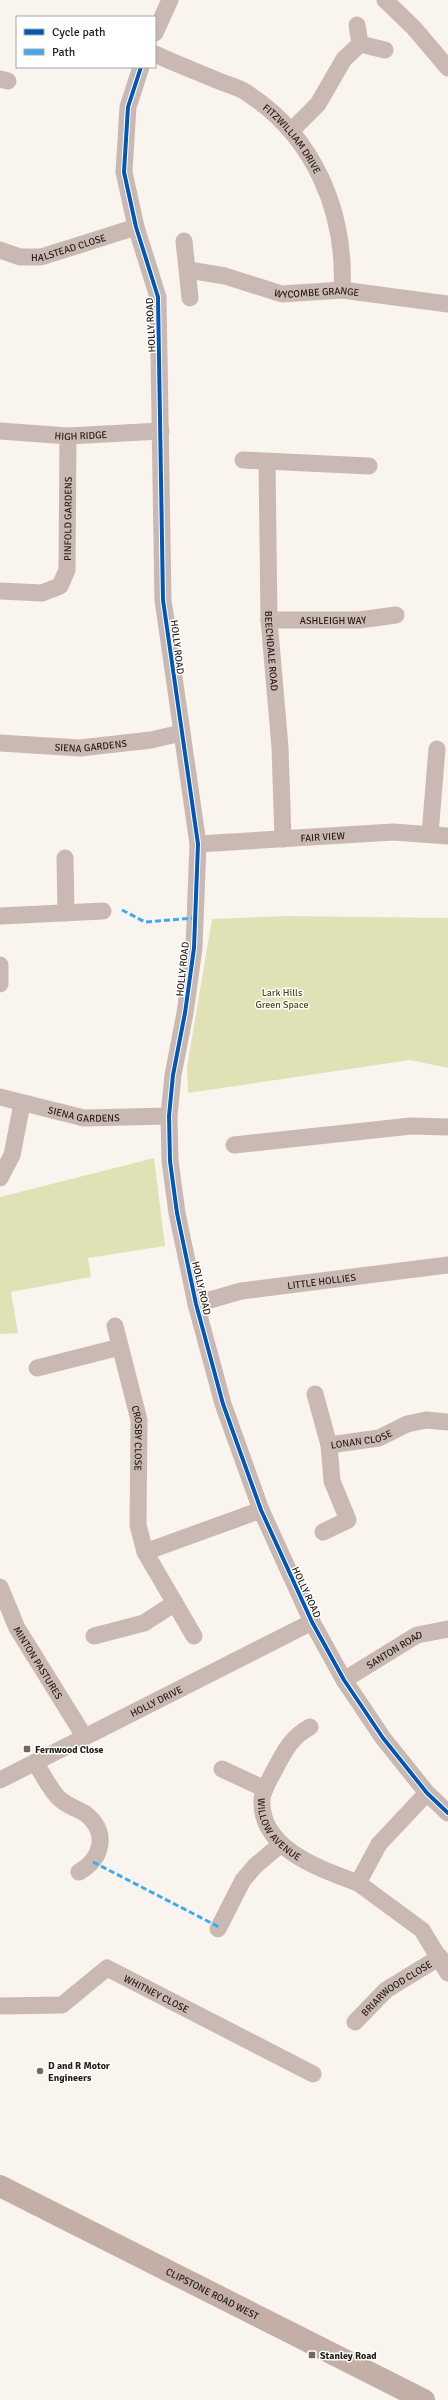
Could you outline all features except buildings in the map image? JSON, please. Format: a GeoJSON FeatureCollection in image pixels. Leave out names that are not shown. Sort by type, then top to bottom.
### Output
{"type":"FeatureCollection","features":[{"type":"Feature","properties":{"kind":"main road","name":"CLIPSTONE ROAD WEST"},"geometry":{"type":"LineString","coordinates":[[0,2186],[412,2397]]}},
{"type":"Feature","properties":{"kind":"street"},"geometry":{"type":"LineString","coordinates":[[156,31],[170,0]]}},
{"type":"Feature","properties":{"kind":"street"},"geometry":{"type":"LineString","coordinates":[[385,0],[414,28],[448,68]]}},
{"type":"Feature","properties":{"kind":"street"},"geometry":{"type":"LineString","coordinates":[[357,25],[360,44]]}},
{"type":"Feature","properties":{"kind":"street"},"geometry":{"type":"LineString","coordinates":[[360,44],[385,50]]}},
{"type":"Feature","properties":{"kind":"street"},"geometry":{"type":"LineString","coordinates":[[292,130],[318,104],[344,59],[360,44]]}},
{"type":"Feature","properties":{"kind":"street","name":"FITZWILLIAM DRIVE"},"geometry":{"type":"LineString","coordinates":[[156,54],[247,92],[292,130],[320,174],[337,219],[344,263],[342,290]]}},
{"type":"Feature","properties":{"kind":"street","name":"HOLLY ROAD"},"geometry":{"type":"LineString","coordinates":[[141,68],[128,107],[124,172],[136,227],[158,297],[163,600],[181,734],[198,844],[194,948],[186,1013],[173,1075],[169,1116],[170,1161],[177,1213],[196,1304],[223,1404],[261,1510],[312,1622],[344,1680],[383,1738],[427,1793],[448,1813]]}},
{"type":"Feature","properties":{"kind":"street","name":"HALSTEAD CLOSE"},"geometry":{"type":"LineString","coordinates":[[0,250],[20,257],[41,257],[136,227]]}},
{"type":"Feature","properties":{"kind":"street"},"geometry":{"type":"LineString","coordinates":[[184,241],[189,270],[190,298]]}},
{"type":"Feature","properties":{"kind":"street","name":"WYCOMBE GRANGE"},"geometry":{"type":"LineString","coordinates":[[189,270],[225,276],[282,294],[342,290],[448,304]]}},
{"type":"Feature","properties":{"kind":"street","name":"HIGH RIDGE"},"geometry":{"type":"LineString","coordinates":[[0,431],[68,436],[161,431]]}},
{"type":"Feature","properties":{"kind":"street","name":"PINFOLD GARDENS"},"geometry":{"type":"LineString","coordinates":[[0,591],[42,593],[60,586],[67,570],[68,436]]}},
{"type":"Feature","properties":{"kind":"street"},"geometry":{"type":"LineString","coordinates":[[243,460],[369,466]]}},
{"type":"Feature","properties":{"kind":"street","name":"BEECHDALE ROAD"},"geometry":{"type":"LineString","coordinates":[[267,462],[269,620],[280,747],[283,840]]}},
{"type":"Feature","properties":{"kind":"street","name":"ASHLEIGH WAY"},"geometry":{"type":"LineString","coordinates":[[269,620],[359,620],[396,614]]}},
{"type":"Feature","properties":{"kind":"street","name":"SIENA GARDENS"},"geometry":{"type":"LineString","coordinates":[[0,743],[80,748],[151,740],[181,734]]}},
{"type":"Feature","properties":{"kind":"street"},"geometry":{"type":"LineString","coordinates":[[430,834],[437,749]]}},
{"type":"Feature","properties":{"kind":"street","name":"FAIR VIEW"},"geometry":{"type":"LineString","coordinates":[[198,844],[283,840],[393,832],[448,836]]}},
{"type":"Feature","properties":{"kind":"street"},"geometry":{"type":"LineString","coordinates":[[65,858],[66,913]]}},
{"type":"Feature","properties":{"kind":"street"},"geometry":{"type":"LineString","coordinates":[[0,916],[103,911]]}},
{"type":"Feature","properties":{"kind":"street"},"geometry":{"type":"LineString","coordinates":[[0,965],[0,984]]}},
{"type":"Feature","properties":{"kind":"street","name":"SIENA GARDENS"},"geometry":{"type":"LineString","coordinates":[[0,1097],[22,1104],[84,1118],[169,1116]]}},
{"type":"Feature","properties":{"kind":"street"},"geometry":{"type":"LineString","coordinates":[[0,1178],[12,1155],[22,1104]]}},
{"type":"Feature","properties":{"kind":"street"},"geometry":{"type":"LineString","coordinates":[[234,1145],[411,1126],[448,1127]]}},
{"type":"Feature","properties":{"kind":"street","name":"LITTLE HOLLIES"},"geometry":{"type":"LineString","coordinates":[[196,1304],[241,1291],[448,1265]]}},
{"type":"Feature","properties":{"kind":"street","name":"CROSBY CLOSE"},"geometry":{"type":"LineString","coordinates":[[115,1326],[139,1420],[138,1525],[145,1552],[194,1636]]}},
{"type":"Feature","properties":{"kind":"street"},"geometry":{"type":"LineString","coordinates":[[37,1368],[120,1347]]}},
{"type":"Feature","properties":{"kind":"street"},"geometry":{"type":"LineString","coordinates":[[315,1394],[329,1445]]}},
{"type":"Feature","properties":{"kind":"street","name":"LONAN CLOSE"},"geometry":{"type":"LineString","coordinates":[[323,1532],[348,1520],[332,1481],[329,1445],[379,1438],[407,1424],[426,1420],[448,1422]]}},
{"type":"Feature","properties":{"kind":"street"},"geometry":{"type":"LineString","coordinates":[[145,1552],[261,1510]]}},
{"type":"Feature","properties":{"kind":"street","name":"MINTON PASTURES"},"geometry":{"type":"LineString","coordinates":[[0,1586],[17,1628],[84,1736]]}},
{"type":"Feature","properties":{"kind":"street"},"geometry":{"type":"LineString","coordinates":[[94,1636],[144,1623],[175,1603]]}},
{"type":"Feature","properties":{"kind":"street","name":"HOLLY DRIVE"},"geometry":{"type":"LineString","coordinates":[[0,1780],[84,1736],[312,1622]]}},
{"type":"Feature","properties":{"kind":"street","name":"SANTON ROAD"},"geometry":{"type":"LineString","coordinates":[[344,1680],[417,1635],[448,1629]]}},
{"type":"Feature","properties":{"kind":"street","name":"WILLOW AVENUE"},"geometry":{"type":"LineString","coordinates":[[310,1727],[295,1737],[286,1747],[265,1789],[262,1798],[264,1820],[281,1844],[304,1860],[358,1883],[422,1930],[440,1957],[448,1973]]}},
{"type":"Feature","properties":{"kind":"street"},"geometry":{"type":"LineString","coordinates":[[35,1762],[54,1793],[62,1801],[86,1814],[96,1826],[99,1837],[99,1850],[91,1866],[79,1872]]}},
{"type":"Feature","properties":{"kind":"street"},"geometry":{"type":"LineString","coordinates":[[222,1769],[265,1789]]}},
{"type":"Feature","properties":{"kind":"street"},"geometry":{"type":"LineString","coordinates":[[358,1883],[379,1844],[427,1793]]}},
{"type":"Feature","properties":{"kind":"street"},"geometry":{"type":"LineString","coordinates":[[218,1929],[243,1880],[255,1866],[281,1844]]}},
{"type":"Feature","properties":{"kind":"street","name":"BRIARWOOD CLOSE"},"geometry":{"type":"LineString","coordinates":[[355,2022],[386,1990],[440,1957]]}},
{"type":"Feature","properties":{"kind":"street","name":"WHITNEY CLOSE"},"geometry":{"type":"LineString","coordinates":[[0,2006],[62,2005],[107,1968],[313,2074]]}},
{"type":"Feature","properties":{"kind":"green space","name":"Lark Hills Green Space"},"geometry":{"type":"Polygon","coordinates":[[[286,916],[448,918],[448,1068],[410,1060],[188,1093],[187,1067],[212,919],[286,916]]]}},
{"type":"Feature","properties":{"kind":"green space"},"geometry":{"type":"Polygon","coordinates":[[[154,1158],[165,1246],[88,1258],[91,1277],[11,1292],[18,1333],[0,1334],[0,1197],[154,1158]]]}},
{"type":"Feature","properties":{"kind":"marked path"},"geometry":{"type":"LineString","coordinates":[[122,910],[145,922],[195,918]]}},
{"type":"Feature","properties":{"kind":"marked path"},"geometry":{"type":"LineString","coordinates":[[93,1862],[219,1927]]}},
{"type":"Feature","properties":{"kind":"cycle path"},"geometry":{"type":"LineString","coordinates":[[141,68],[128,107],[124,172],[136,227],[158,297],[163,600],[198,844],[194,948],[185,1013],[173,1075],[169,1116],[170,1161],[177,1213],[196,1304],[223,1404],[261,1510],[312,1622],[344,1680],[383,1738],[427,1793],[448,1813]]}},
{"type":"Feature","properties":{"kind":"place","name":"Fernwood Close"},"geometry":{"type":"Point","coordinates":[27,1749]}},
{"type":"Feature","properties":{"kind":"place","name":"D and R Motor Engineers"},"geometry":{"type":"Point","coordinates":[40,2071]}},
{"type":"Feature","properties":{"kind":"place","name":"Stanley Road"},"geometry":{"type":"Point","coordinates":[312,2355]}}]}
